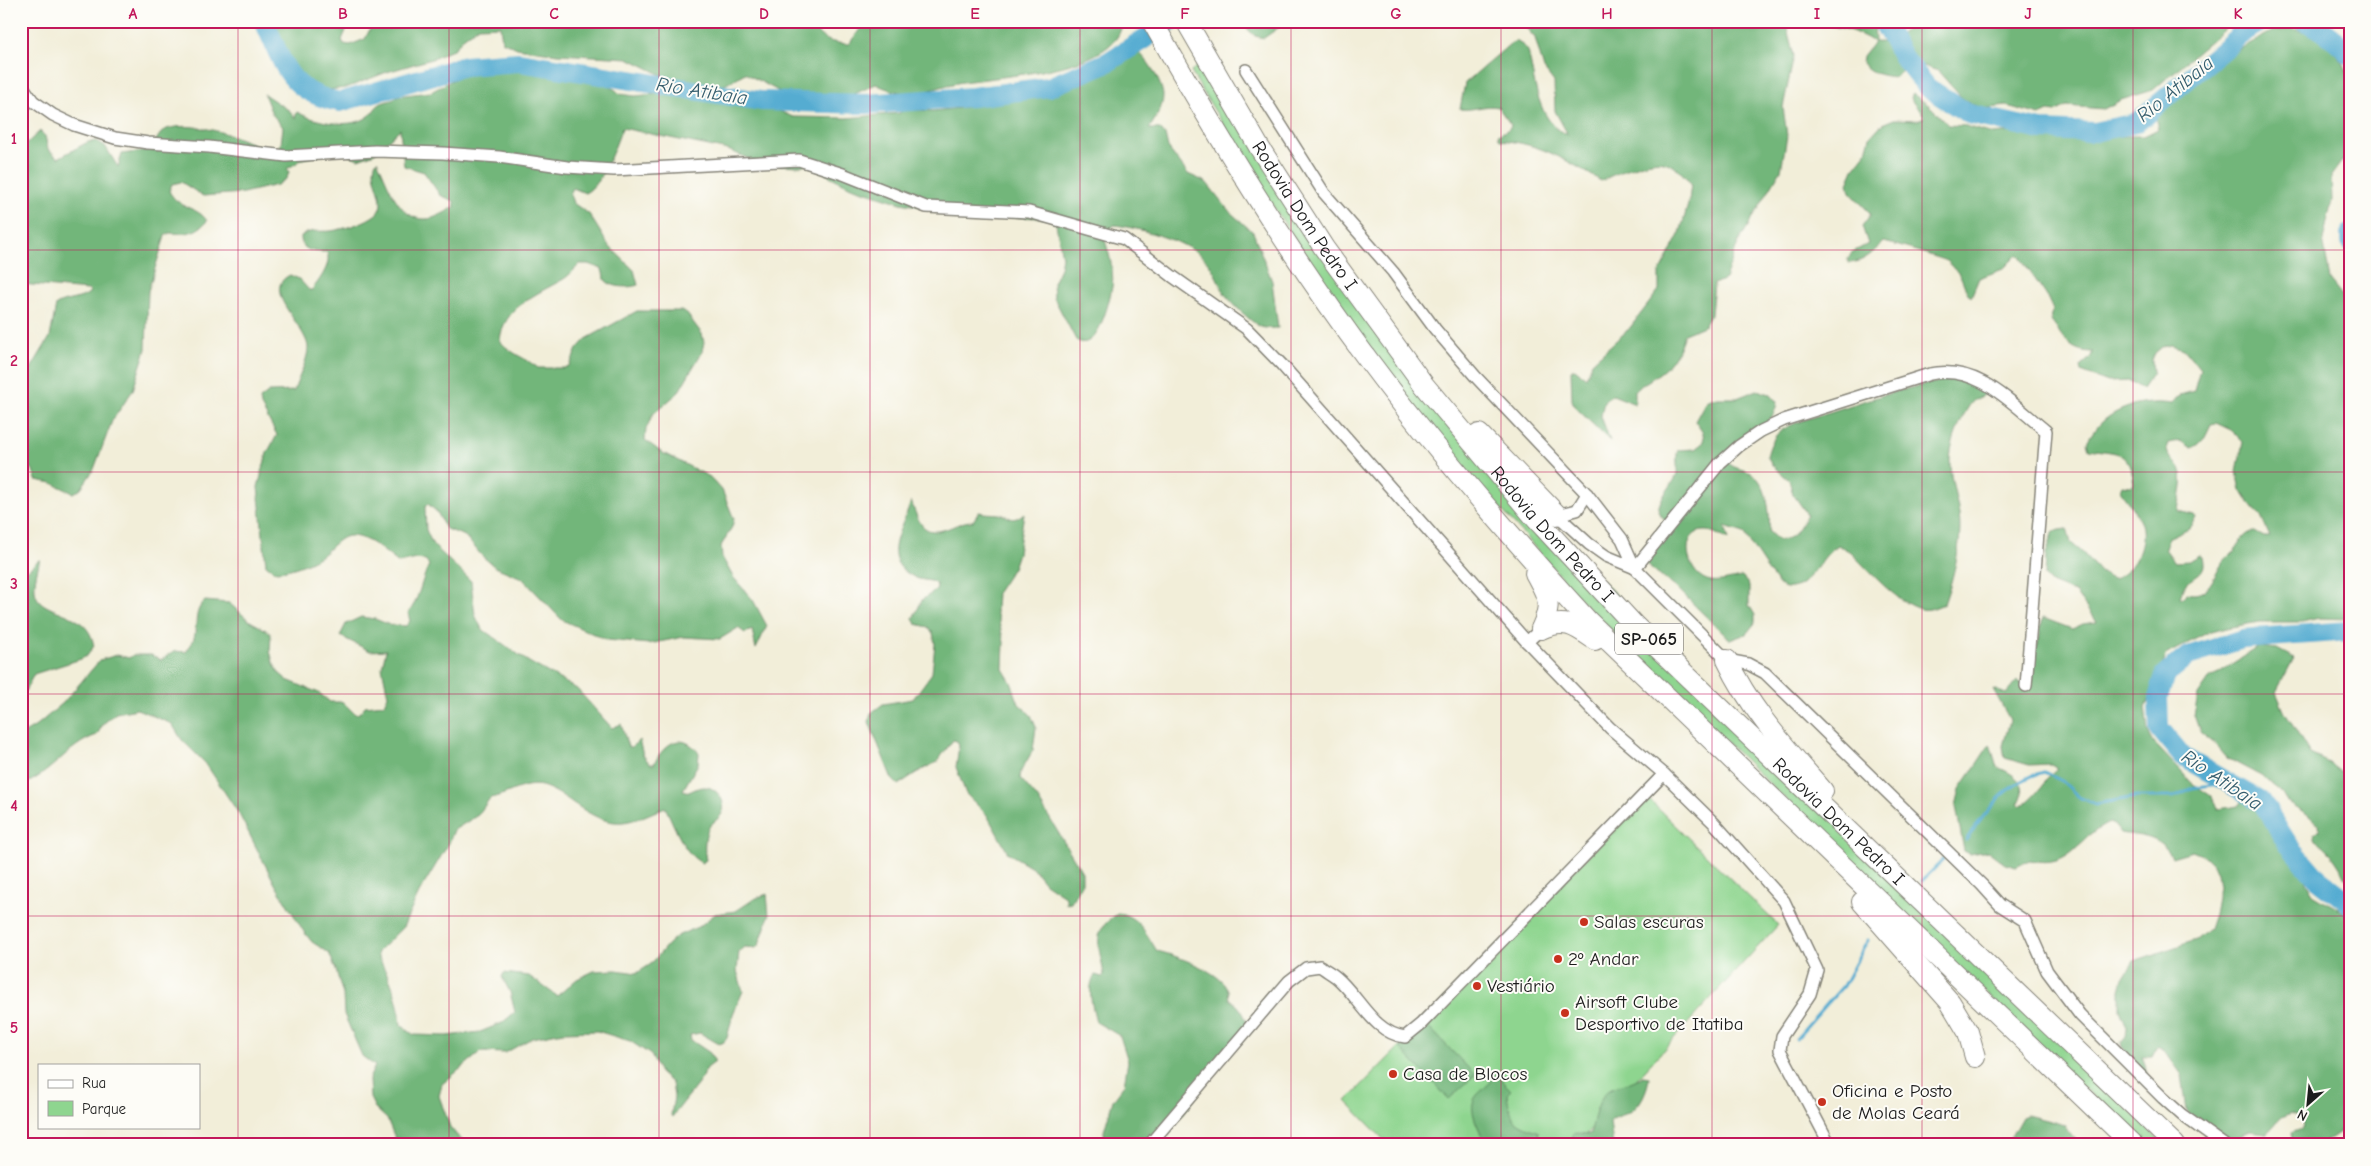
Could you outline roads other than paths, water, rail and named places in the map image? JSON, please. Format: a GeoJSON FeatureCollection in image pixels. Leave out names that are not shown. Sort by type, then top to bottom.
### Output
{"type":"FeatureCollection","features":[{"type":"Feature","properties":{"kind":"highway","name":"Rodovia Dom Pedro I"},"geometry":{"type":"LineString","coordinates":[[1152,21],[1182,74],[1280,232],[1369,361],[1442,456],[1518,545],[1588,621],[2133,1145]]}},
{"type":"Feature","properties":{"kind":"highway","name":"Rodovia Dom Pedro I"},"geometry":{"type":"LineString","coordinates":[[1186,21],[1207,60],[1294,202],[1366,307],[1469,440],[1595,584],[1920,901],[2175,1145]]}},
{"type":"Feature","properties":{"kind":"highway"},"geometry":{"type":"LineString","coordinates":[[1366,307],[1477,431],[1558,515]]}},
{"type":"Feature","properties":{"kind":"highway"},"geometry":{"type":"LineString","coordinates":[[1518,545],[1547,594],[1549,607],[1534,636]]}},
{"type":"Feature","properties":{"kind":"highway"},"geometry":{"type":"LineString","coordinates":[[1534,636],[1552,624],[1562,622],[1576,626],[1647,677]]}},
{"type":"Feature","properties":{"kind":"highway"},"geometry":{"type":"LineString","coordinates":[[1727,660],[1740,688],[1769,729],[1920,901]]}},
{"type":"Feature","properties":{"kind":"highway"},"geometry":{"type":"LineString","coordinates":[[1752,780],[1936,983],[1961,1017],[1968,1032],[1975,1057]]}},
{"type":"Feature","properties":{"kind":"street"},"geometry":{"type":"LineString","coordinates":[[1246,70],[1324,193],[1393,272],[1435,329],[1586,494],[1622,539],[1635,568],[1727,660],[1748,664],[1766,673],[1982,884],[2000,905],[2025,921],[2047,971],[2080,1015],[2176,1110],[2224,1145]]}},
{"type":"Feature","properties":{"kind":"street"},"geometry":{"type":"LineString","coordinates":[[21,84],[34,101],[53,115],[74,125],[115,138],[148,143],[209,147],[286,156],[375,151],[443,152],[499,157],[567,167],[614,170],[799,160],[843,174],[926,207],[1029,212],[1124,239],[1172,276],[1247,329],[1534,636],[1610,728],[1664,774],[1714,823],[1784,901],[1817,970],[1810,994],[1782,1036],[1780,1050],[1830,1145]]}},
{"type":"Feature","properties":{"kind":"street"},"geometry":{"type":"LineString","coordinates":[[1635,568],[1720,463],[1739,446],[1761,431],[1784,420],[1930,374],[1951,372],[1972,376],[1990,386],[2046,431],[2026,686]]}},
{"type":"Feature","properties":{"kind":"street"},"geometry":{"type":"LineString","coordinates":[[1558,515],[1576,510],[1586,494]]}},
{"type":"Feature","properties":{"kind":"street"},"geometry":{"type":"LineString","coordinates":[[1558,515],[1589,544],[1606,556],[1635,568]]}},
{"type":"Feature","properties":{"kind":"street"},"geometry":{"type":"LineString","coordinates":[[1148,1145],[1289,981],[1306,968],[1320,966],[1337,978],[1380,1026],[1392,1035],[1405,1036],[1421,1024],[1664,774]]}},
{"type":"Feature","properties":{"kind":"waterway","name":"Rio Atibaia"},"geometry":{"type":"LineString","coordinates":[[264,21],[283,63],[298,83],[322,97],[340,102],[465,66],[519,62],[761,101],[866,104],[973,97],[1049,87],[1108,62],[1172,21]]}},
{"type":"Feature","properties":{"kind":"waterway","name":"Rio Atibaia"},"geometry":{"type":"LineString","coordinates":[[1882,21],[1903,57],[1928,88],[1969,114],[2041,130],[2094,132],[2136,123],[2245,31],[2263,21]]}},
{"type":"Feature","properties":{"kind":"waterway","name":"Rio Atibaia"},"geometry":{"type":"LineString","coordinates":[[2303,21],[2328,35],[2350,55]]}},
{"type":"Feature","properties":{"kind":"waterway","name":"Rio Atibaia"},"geometry":{"type":"LineString","coordinates":[[2350,234],[2350,242]]}},
{"type":"Feature","properties":{"kind":"waterway","name":"Rio Atibaia"},"geometry":{"type":"LineString","coordinates":[[2350,631],[2243,639],[2188,656],[2165,675],[2158,698],[2159,728],[2183,757],[2262,802],[2288,844],[2318,879],[2350,904]]}},
{"type":"Feature","properties":{"kind":"waterway"},"geometry":{"type":"LineString","coordinates":[[1966,840],[1999,798],[2019,782],[2044,772],[2062,781],[2079,797],[2095,804],[2136,797],[2173,797],[2192,788],[2230,782]]}},
{"type":"Feature","properties":{"kind":"waterway"},"geometry":{"type":"LineString","coordinates":[[1922,881],[1944,859]]}},
{"type":"Feature","properties":{"kind":"waterway"},"geometry":{"type":"LineString","coordinates":[[1796,1039],[1843,986],[1868,940]]}},
{"type":"Feature","properties":{"kind":"place","name":"Salas escuras"},"geometry":{"type":"Point","coordinates":[1584,922]}},
{"type":"Feature","properties":{"kind":"place","name":"2º Andar"},"geometry":{"type":"Point","coordinates":[1558,959]}},
{"type":"Feature","properties":{"kind":"place","name":"Vestiário"},"geometry":{"type":"Point","coordinates":[1477,986]}},
{"type":"Feature","properties":{"kind":"place","name":"Airsoft Clube Desportivo de Itatiba"},"geometry":{"type":"Point","coordinates":[1565,1013]}},
{"type":"Feature","properties":{"kind":"place","name":"Casa de Blocos"},"geometry":{"type":"Point","coordinates":[1393,1074]}},
{"type":"Feature","properties":{"kind":"place","name":"Oficina e Posto de Molas Ceará"},"geometry":{"type":"Point","coordinates":[1822,1102]}}]}
